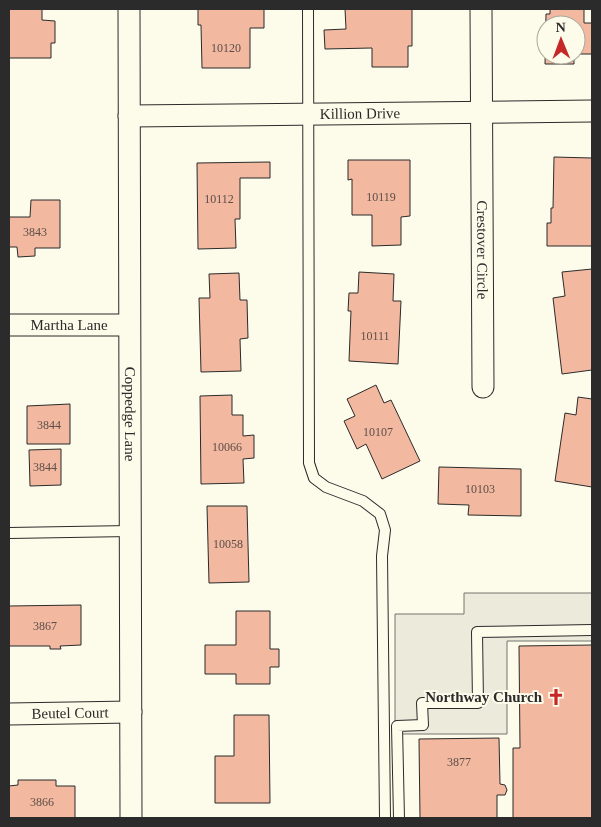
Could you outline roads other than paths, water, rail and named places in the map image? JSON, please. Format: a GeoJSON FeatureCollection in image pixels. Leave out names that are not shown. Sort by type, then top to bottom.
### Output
{"type":"FeatureCollection","features":[{"type":"Feature","properties":{"kind":"street","name":"Coppedge Lane"},"geometry":{"type":"LineString","coordinates":[[128,9],[131,818]]}},
{"type":"Feature","properties":{"kind":"street","name":"Crestover Circle"},"geometry":{"type":"LineString","coordinates":[[481,9],[483,387]]}},
{"type":"Feature","properties":{"kind":"street","name":"Killion Drive"},"geometry":{"type":"LineString","coordinates":[[129,116],[592,111]]}},
{"type":"Feature","properties":{"kind":"street","name":"Martha Lane"},"geometry":{"type":"LineString","coordinates":[[9,325],[130,325]]}},
{"type":"Feature","properties":{"kind":"street","name":"Beutel Court"},"geometry":{"type":"LineString","coordinates":[[9,714],[131,712]]}},
{"type":"Feature","properties":{"kind":"lane"},"geometry":{"type":"LineString","coordinates":[[308,9],[309,462],[314,478],[326,487],[363,501],[380,514],[385,530],[382,556],[385,818]]}},
{"type":"Feature","properties":{"kind":"lane"},"geometry":{"type":"LineString","coordinates":[[9,533],[130,531]]}},
{"type":"Feature","properties":{"kind":"lane"},"geometry":{"type":"LineString","coordinates":[[399,818],[397,726],[423,726],[422,704],[478,702],[477,632],[592,630]]}},
{"type":"Feature","properties":{"kind":"place","name":"Northway Church"},"geometry":{"type":"Point","coordinates":[556,697]}}]}
